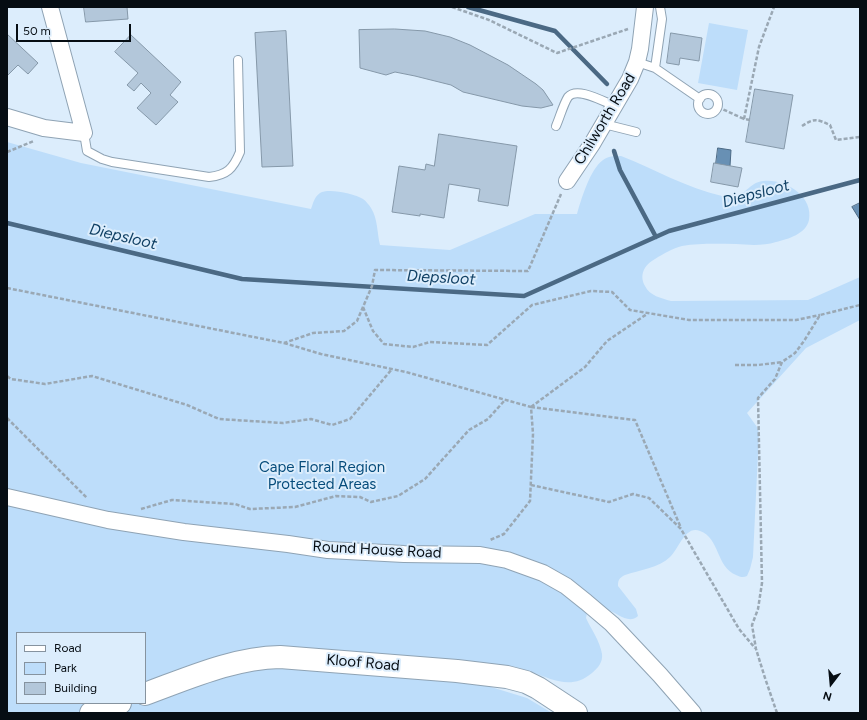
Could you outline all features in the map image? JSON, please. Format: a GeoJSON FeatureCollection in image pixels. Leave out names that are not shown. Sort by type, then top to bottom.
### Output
{"type":"FeatureCollection","features":[{"type":"Feature","properties":{"kind":"main road","name":"Kloof Road"},"geometry":{"type":"LineString","coordinates":[[146,694],[236,663],[253,659],[280,657],[457,671],[507,677],[533,686],[550,695],[576,713]]}},
{"type":"Feature","properties":{"kind":"main road"},"geometry":{"type":"LineString","coordinates":[[91,713],[117,704]]}},
{"type":"Feature","properties":{"kind":"street"},"geometry":{"type":"LineString","coordinates":[[7,117],[44,128],[84,133],[50,7]]}},
{"type":"Feature","properties":{"kind":"street","name":"Chilworth Road"},"geometry":{"type":"LineString","coordinates":[[567,181],[592,144],[630,79],[637,62],[640,49],[644,7]]}},
{"type":"Feature","properties":{"kind":"street","name":"Round House Road"},"geometry":{"type":"LineString","coordinates":[[7,497],[108,520],[184,532],[328,550],[404,554],[480,555],[507,560],[543,573],[566,586],[586,602],[612,624],[693,713]]}},
{"type":"Feature","properties":{"kind":"lane"},"geometry":{"type":"LineString","coordinates":[[654,68],[662,19],[660,7]]}},
{"type":"Feature","properties":{"kind":"lane"},"geometry":{"type":"LineString","coordinates":[[84,133],[87,151],[102,159],[112,162],[209,177],[219,176],[229,171],[236,162],[240,152],[238,60]]}},
{"type":"Feature","properties":{"kind":"lane"},"geometry":{"type":"LineString","coordinates":[[637,62],[654,68],[700,99]]}},
{"type":"Feature","properties":{"kind":"lane"},"geometry":{"type":"LineString","coordinates":[[556,126],[568,98],[575,93],[583,93],[615,106]]}},
{"type":"Feature","properties":{"kind":"lane"},"geometry":{"type":"LineString","coordinates":[[706,94],[713,96],[717,101],[713,114],[702,112],[698,107],[700,99],[706,94]]}},
{"type":"Feature","properties":{"kind":"lane"},"geometry":{"type":"LineString","coordinates":[[604,124],[636,132]]}},
{"type":"Feature","properties":{"kind":"path"},"geometry":{"type":"LineString","coordinates":[[452,7],[489,20],[557,53],[626,29],[642,30]]}},
{"type":"Feature","properties":{"kind":"path"},"geometry":{"type":"LineString","coordinates":[[744,119],[759,47],[774,7]]}},
{"type":"Feature","properties":{"kind":"path"},"geometry":{"type":"LineString","coordinates":[[713,114],[750,120]]}},
{"type":"Feature","properties":{"kind":"path"},"geometry":{"type":"LineString","coordinates":[[802,126],[811,120],[821,121],[830,125],[836,140],[860,137]]}},
{"type":"Feature","properties":{"kind":"path"},"geometry":{"type":"LineString","coordinates":[[284,343],[313,333],[344,330],[357,321],[372,286],[375,270],[528,271],[567,181]]}},
{"type":"Feature","properties":{"kind":"path"},"geometry":{"type":"LineString","coordinates":[[7,288],[284,343],[321,354],[406,372],[531,407],[634,420],[681,529],[739,629],[756,649]]}},
{"type":"Feature","properties":{"kind":"path"},"geometry":{"type":"LineString","coordinates":[[363,307],[373,331],[384,344],[413,347],[430,342],[487,345],[532,305],[591,291],[612,292],[630,310],[689,320],[796,320],[860,305]]}},
{"type":"Feature","properties":{"kind":"path"},"geometry":{"type":"LineString","coordinates":[[531,407],[585,367],[607,341],[647,313]]}},
{"type":"Feature","properties":{"kind":"path"},"geometry":{"type":"LineString","coordinates":[[735,365],[758,365],[782,362],[795,353],[800,347],[820,315]]}},
{"type":"Feature","properties":{"kind":"path"},"geometry":{"type":"LineString","coordinates":[[777,713],[756,649],[752,625],[758,609],[762,583],[758,398],[775,379],[782,362]]}},
{"type":"Feature","properties":{"kind":"path"},"geometry":{"type":"LineString","coordinates":[[7,376],[45,384],[92,376],[187,405],[219,419],[283,422],[311,419],[332,425],[350,419],[392,369]]}},
{"type":"Feature","properties":{"kind":"path"},"geometry":{"type":"LineString","coordinates":[[134,524],[140,509],[172,500],[235,504],[250,509],[295,507],[336,496],[360,497],[371,502],[398,496],[425,479],[469,430],[488,419],[506,400]]}},
{"type":"Feature","properties":{"kind":"path"},"geometry":{"type":"LineString","coordinates":[[483,543],[504,534],[530,501],[533,434],[531,407]]}},
{"type":"Feature","properties":{"kind":"path"},"geometry":{"type":"LineString","coordinates":[[7,418],[108,520]]}},
{"type":"Feature","properties":{"kind":"path"},"geometry":{"type":"LineString","coordinates":[[531,485],[609,502],[633,494],[649,498],[681,529]]}},
{"type":"Feature","properties":{"kind":"green space"},"geometry":{"type":"Polygon","coordinates":[[[709,23],[748,30],[737,90],[698,83],[709,23]]]}},
{"type":"Feature","properties":{"kind":"green space","name":"Cape Floral Region Protected Areas"},"geometry":{"type":"Polygon","coordinates":[[[7,142],[81,163],[311,209],[315,199],[320,193],[335,191],[354,195],[363,199],[371,208],[376,221],[380,245],[450,250],[535,214],[577,214],[590,177],[594,170],[603,160],[614,156],[621,156],[683,183],[709,193],[722,196],[736,196],[757,182],[771,181],[780,182],[796,190],[802,196],[807,203],[809,220],[804,229],[796,235],[781,241],[761,245],[709,244],[679,247],[651,261],[645,267],[642,278],[645,286],[650,292],[656,296],[671,301],[808,300],[860,277],[860,320],[806,348],[747,413],[757,427],[759,433],[753,557],[747,576],[740,577],[730,571],[725,566],[711,540],[700,531],[695,530],[686,534],[670,557],[665,561],[655,566],[621,577],[618,586],[636,609],[638,616],[626,619],[607,610],[587,613],[586,618],[602,654],[600,665],[592,673],[577,681],[562,682],[512,666],[491,687],[527,698],[552,713],[7,713],[7,142]]]}},
{"type":"Feature","properties":{"kind":"shaded area"},"geometry":{"type":"Polygon","coordinates":[[[718,148],[731,150],[730,166],[716,164],[718,148]]]}},
{"type":"Feature","properties":{"kind":"shaded area"},"geometry":{"type":"Polygon","coordinates":[[[860,203],[860,220],[852,207],[860,203]]]}},
{"type":"Feature","properties":{"kind":"building"},"geometry":{"type":"Polygon","coordinates":[[[84,7],[127,7],[128,19],[86,22],[84,7]]]}},
{"type":"Feature","properties":{"kind":"building"},"geometry":{"type":"Polygon","coordinates":[[[395,29],[425,31],[450,37],[470,45],[508,65],[536,84],[543,90],[553,105],[541,108],[522,106],[463,92],[451,85],[415,76],[395,72],[386,75],[360,68],[359,30],[395,29]]]}},
{"type":"Feature","properties":{"kind":"building"},"geometry":{"type":"Polygon","coordinates":[[[286,31],[293,166],[262,167],[255,33],[286,31]]]}},
{"type":"Feature","properties":{"kind":"building"},"geometry":{"type":"Polygon","coordinates":[[[671,33],[702,38],[699,61],[680,58],[679,65],[667,63],[671,33]]]}},
{"type":"Feature","properties":{"kind":"building"},"geometry":{"type":"Polygon","coordinates":[[[7,34],[38,63],[28,74],[18,65],[7,76],[7,34]]]}},
{"type":"Feature","properties":{"kind":"building"},"geometry":{"type":"Polygon","coordinates":[[[131,35],[181,82],[170,95],[178,102],[156,125],[137,108],[151,93],[141,83],[134,91],[127,85],[138,73],[115,52],[131,35]]]}},
{"type":"Feature","properties":{"kind":"building"},"geometry":{"type":"Polygon","coordinates":[[[755,89],[793,95],[784,149],[746,142],[755,89]]]}},
{"type":"Feature","properties":{"kind":"building"},"geometry":{"type":"Polygon","coordinates":[[[439,134],[517,146],[508,206],[478,201],[480,189],[449,184],[444,218],[420,214],[420,216],[392,212],[399,166],[425,170],[426,164],[434,166],[439,134]]]}},
{"type":"Feature","properties":{"kind":"building"},"geometry":{"type":"Polygon","coordinates":[[[714,163],[742,168],[738,187],[711,182],[714,163]]]}},
{"type":"Feature","properties":{"kind":"waterway"},"geometry":{"type":"LineString","coordinates":[[468,7],[555,31],[607,84]]}},
{"type":"Feature","properties":{"kind":"waterway"},"geometry":{"type":"LineString","coordinates":[[614,151],[620,170],[656,237]]}},
{"type":"Feature","properties":{"kind":"waterway","name":"Diepsloot"},"geometry":{"type":"LineString","coordinates":[[7,223],[242,279],[524,296],[669,231],[860,180]]}}]}
